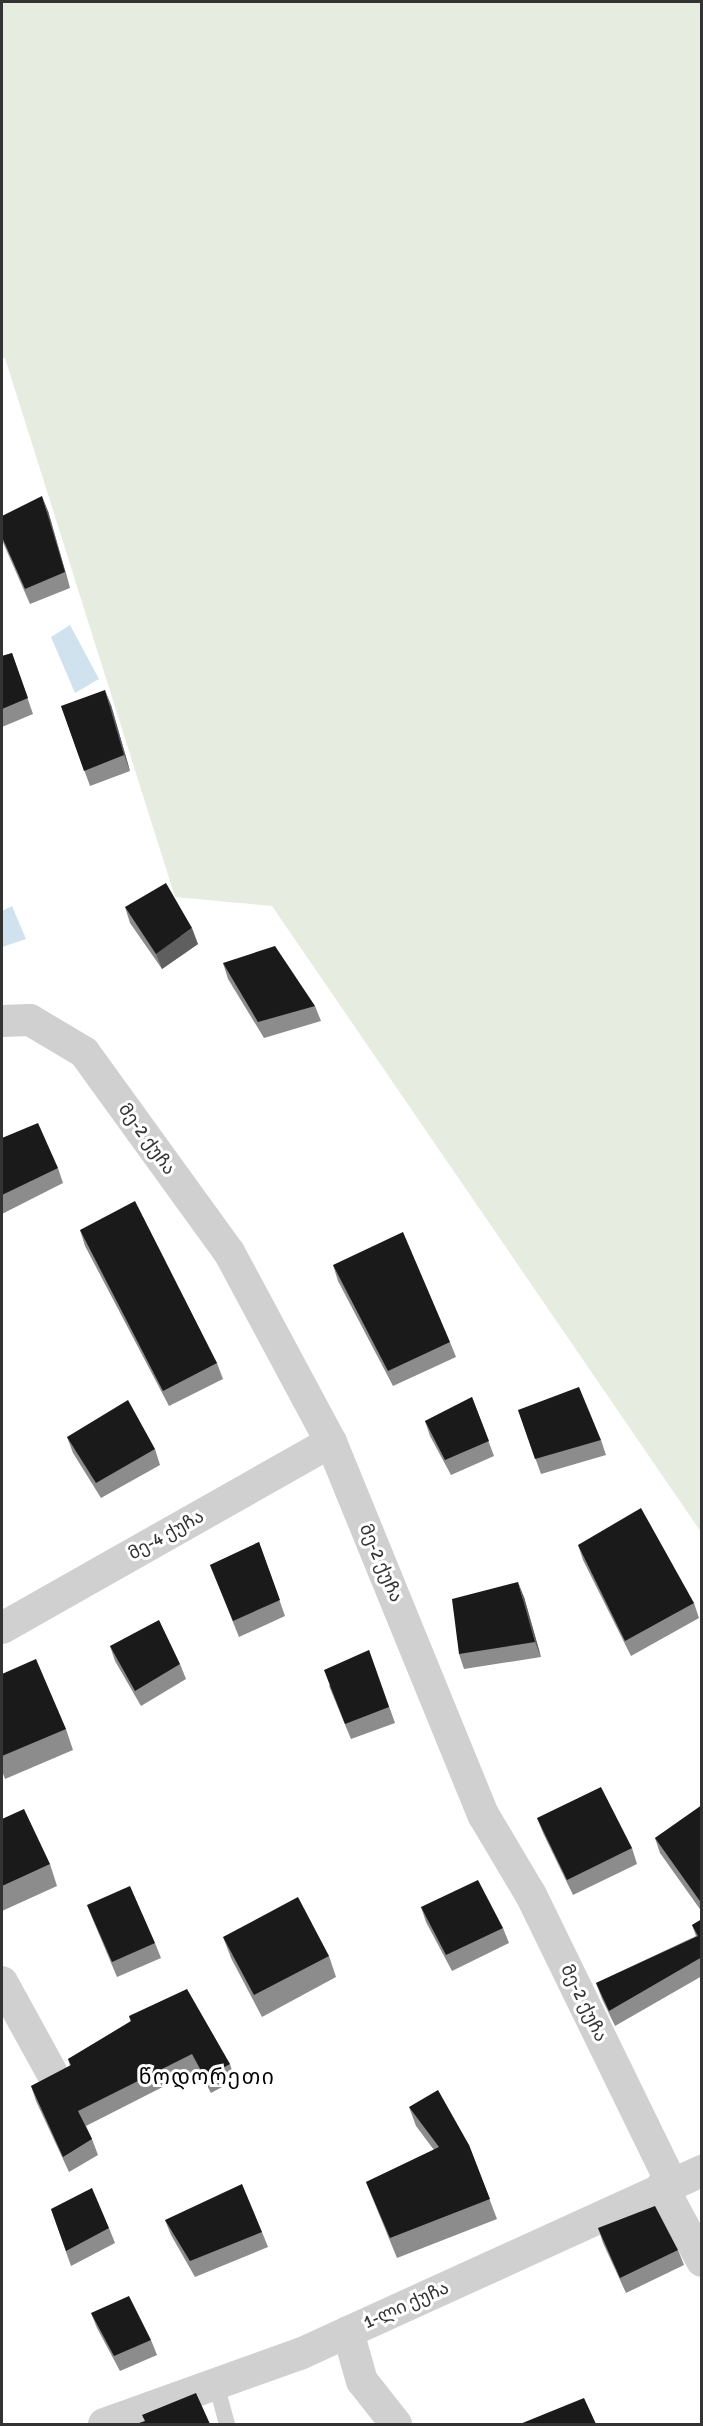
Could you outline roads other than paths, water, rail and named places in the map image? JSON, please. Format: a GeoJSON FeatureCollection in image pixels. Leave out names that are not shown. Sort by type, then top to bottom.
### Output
{"type":"FeatureCollection","features":[{"type":"Feature","properties":{"kind":"street","name":"მე-2 ქუჩა"},"geometry":{"type":"LineString","coordinates":[[2,1021],[30,1020],[84,1052],[229,1252],[331,1442],[484,1816],[531,1895],[702,2261]]}},
{"type":"Feature","properties":{"kind":"street","name":"მე-4 ქუჩა"},"geometry":{"type":"LineString","coordinates":[[2,1628],[331,1442]]}},
{"type":"Feature","properties":{"kind":"street"},"geometry":{"type":"LineString","coordinates":[[2,1982],[51,2071]]}},
{"type":"Feature","properties":{"kind":"street","name":"1-ლი ქუჩა"},"geometry":{"type":"LineString","coordinates":[[104,2424],[216,2384],[348,2332],[667,2184],[702,2171]]}},
{"type":"Feature","properties":{"kind":"street"},"geometry":{"type":"LineString","coordinates":[[348,2332],[362,2380],[396,2424]]}},
{"type":"Feature","properties":{"kind":"lane"},"geometry":{"type":"LineString","coordinates":[[216,2384],[227,2424]]}},
{"type":"Feature","properties":{"kind":"water"},"geometry":{"type":"Polygon","coordinates":[[[70,625],[99,679],[75,693],[51,637],[70,625]]]}},
{"type":"Feature","properties":{"kind":"water"},"geometry":{"type":"Polygon","coordinates":[[[12,906],[26,939],[2,947],[2,911],[12,906]]]}},
{"type":"Feature","properties":{"kind":"district","name":"წოდორეთი"},"geometry":{"type":"Point","coordinates":[207,2077]}}]}
